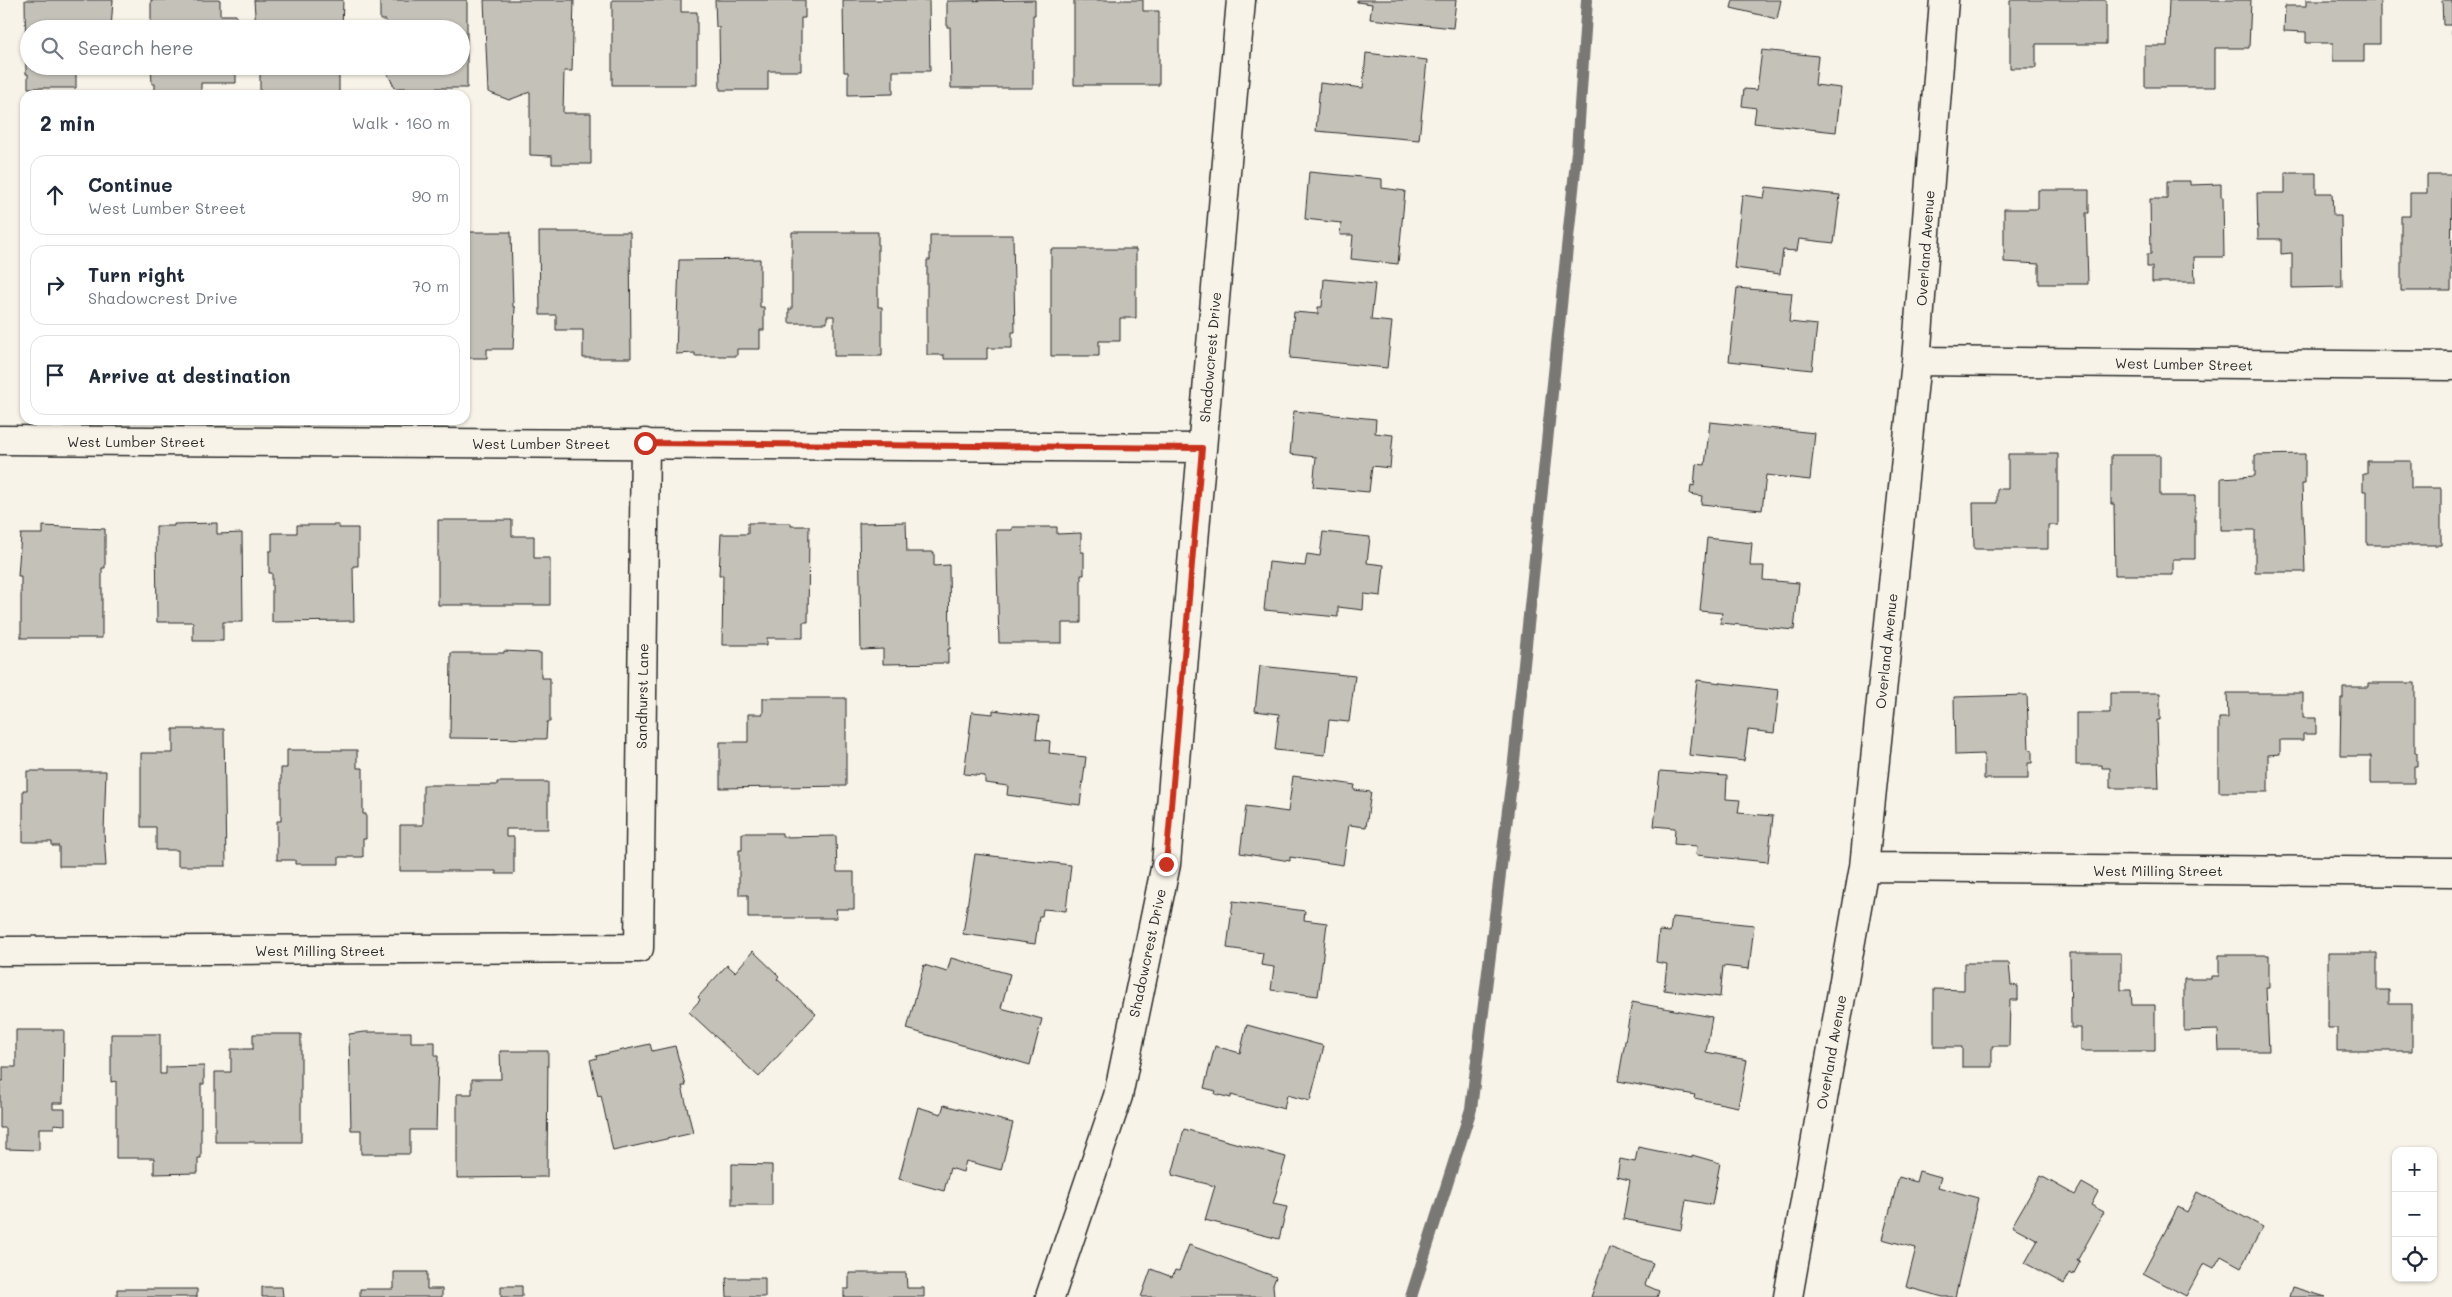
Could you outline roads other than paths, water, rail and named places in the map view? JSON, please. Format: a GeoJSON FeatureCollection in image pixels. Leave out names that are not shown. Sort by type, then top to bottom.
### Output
{"type":"FeatureCollection","features":[{"type":"Feature","properties":{"kind":"street","name":"Shadowcrest Drive"},"geometry":{"type":"LineString","coordinates":[[1050,1297],[1118,1096],[1166,864],[1241,0]]}},
{"type":"Feature","properties":{"kind":"street","name":"Overland Avenue"},"geometry":{"type":"LineString","coordinates":[[1788,1297],[1864,867],[1916,361],[1944,0]]}},
{"type":"Feature","properties":{"kind":"street","name":"West Lumber Street"},"geometry":{"type":"LineString","coordinates":[[1916,361],[2452,366]]}},
{"type":"Feature","properties":{"kind":"street","name":"West Lumber Street"},"geometry":{"type":"LineString","coordinates":[[0,440],[1202,448]]}},
{"type":"Feature","properties":{"kind":"street","name":"Sandhurst Lane"},"geometry":{"type":"LineString","coordinates":[[640,948],[645,443]]}},
{"type":"Feature","properties":{"kind":"street","name":"West Milling Street"},"geometry":{"type":"LineString","coordinates":[[1864,867],[2452,872]]}},
{"type":"Feature","properties":{"kind":"street","name":"West Milling Street"},"geometry":{"type":"LineString","coordinates":[[0,952],[640,948]]}},
{"type":"Feature","properties":{"kind":"waterway"},"geometry":{"type":"LineString","coordinates":[[1411,1297],[1471,1109],[1514,761],[1577,151],[1587,0]]}}]}
